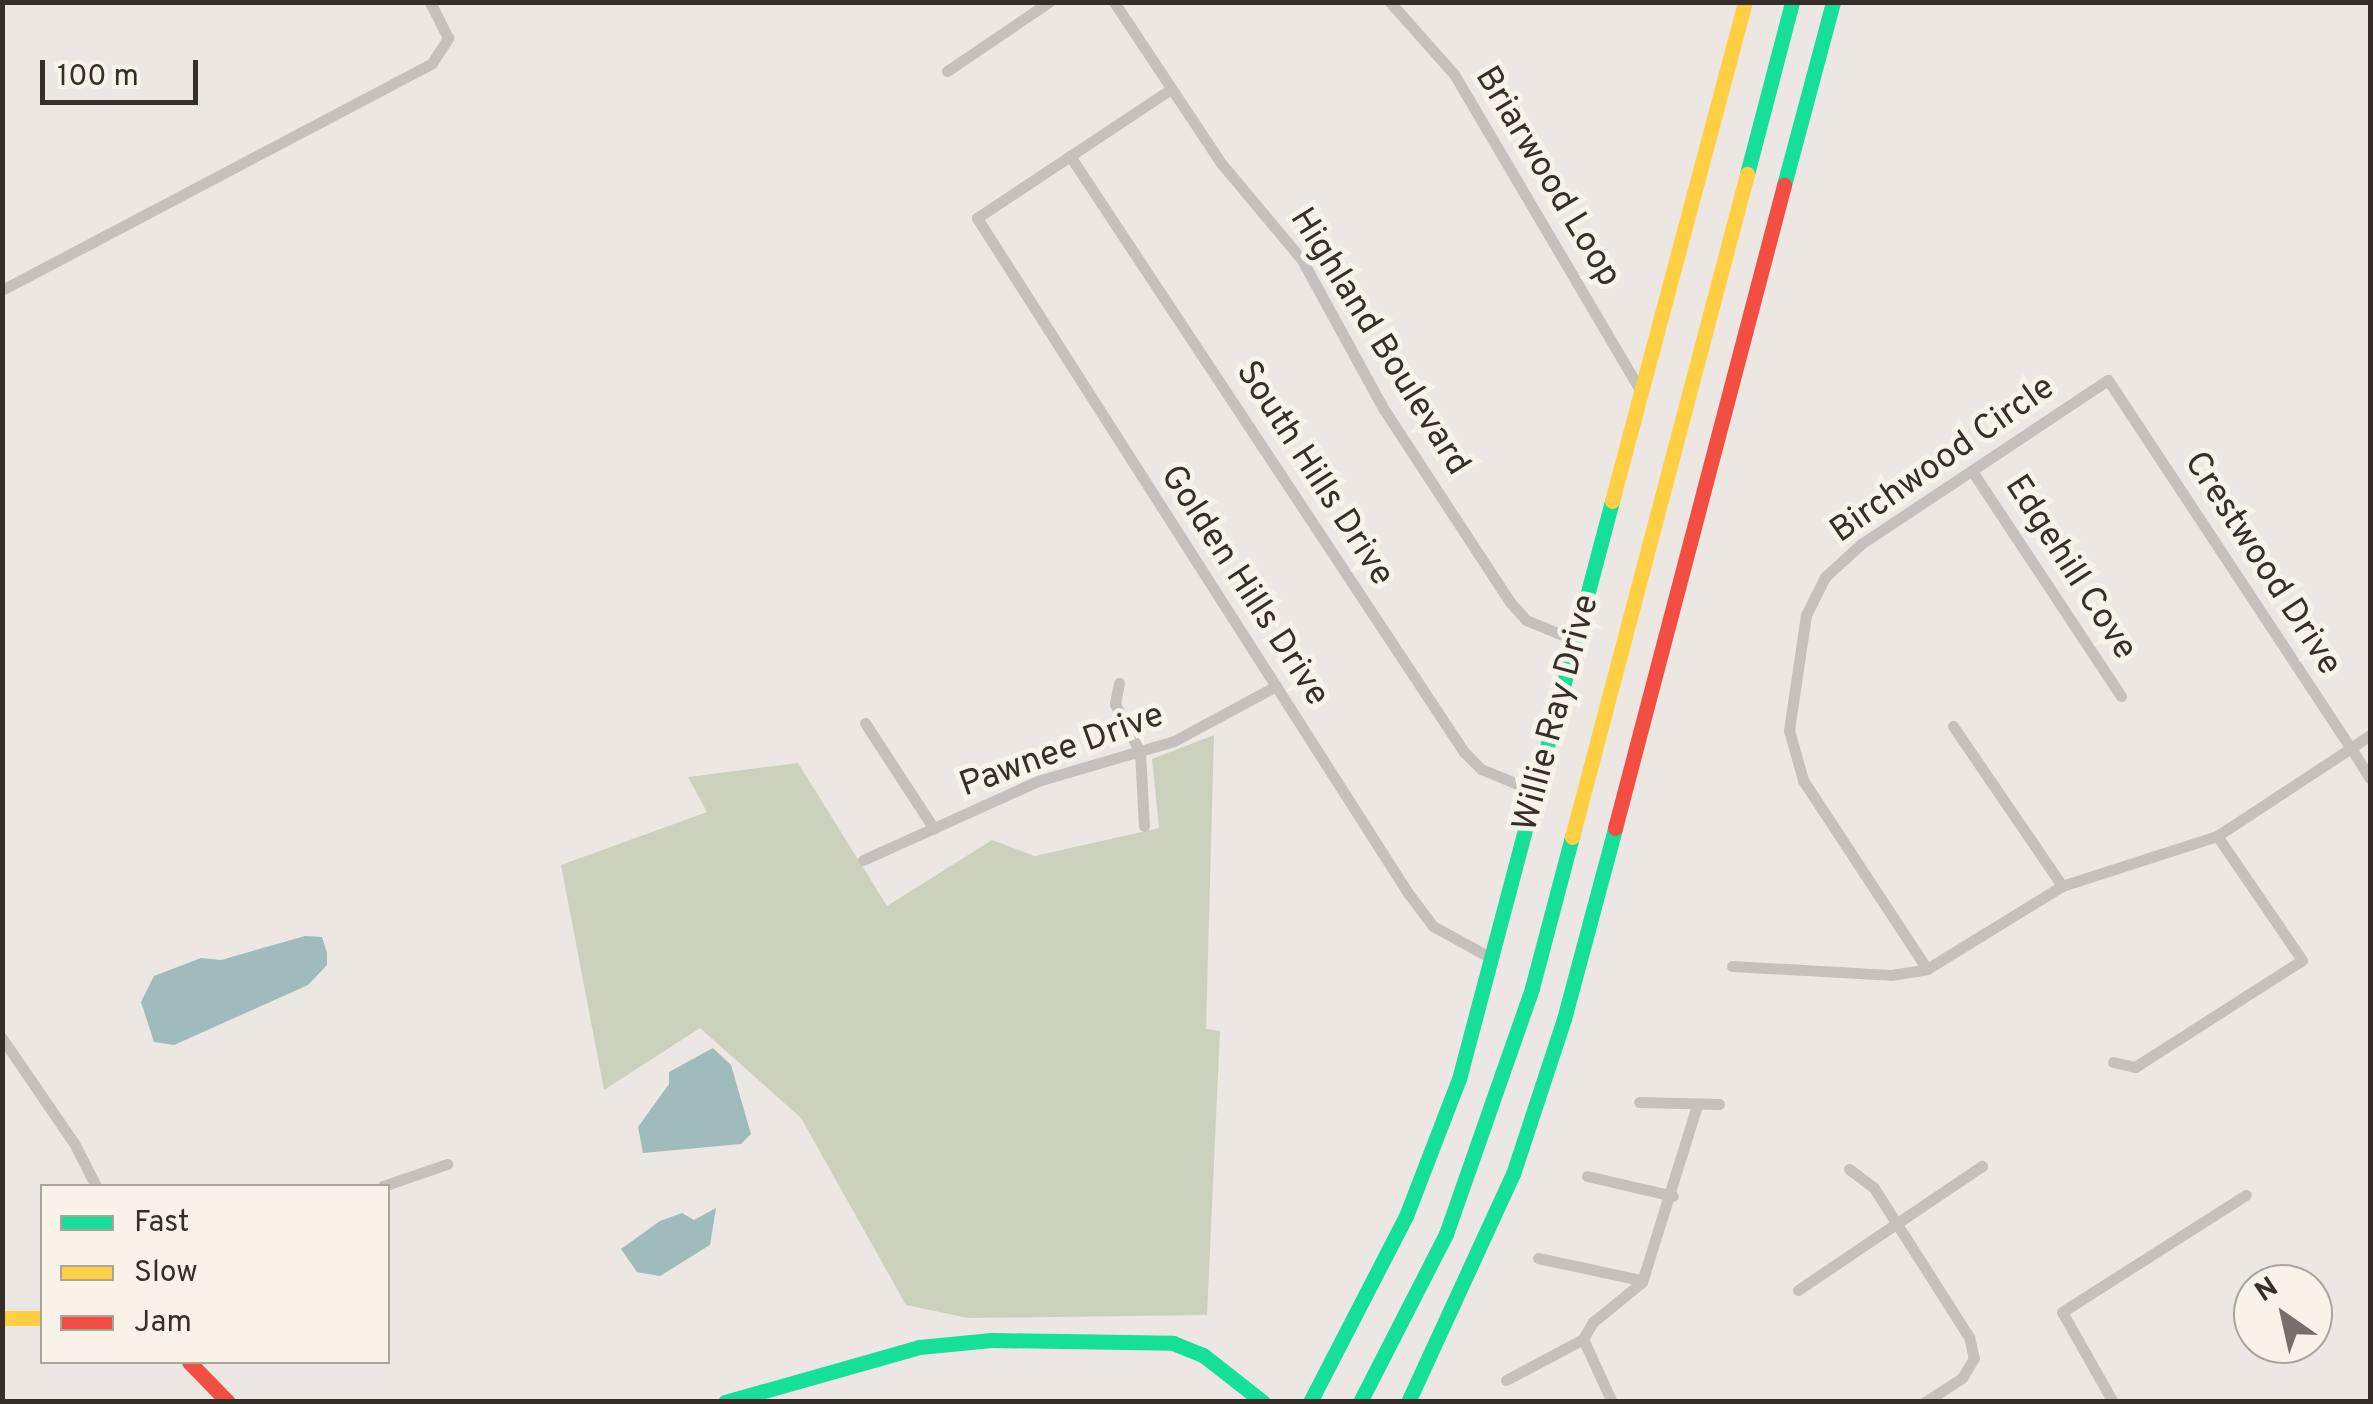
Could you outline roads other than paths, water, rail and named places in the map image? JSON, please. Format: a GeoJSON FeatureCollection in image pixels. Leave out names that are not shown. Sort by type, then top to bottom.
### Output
{"type":"FeatureCollection","features":[{"type":"Feature","properties":{"kind":"main road","name":"Willie Ray Drive"},"geometry":{"type":"LineString","coordinates":[[1310,1402],[1406,1216],[1459,1079],[1744,2]]}},
{"type":"Feature","properties":{"kind":"main road"},"geometry":{"type":"LineString","coordinates":[[1360,1402],[1446,1234],[1532,988],[1792,2]]}},
{"type":"Feature","properties":{"kind":"main road"},"geometry":{"type":"LineString","coordinates":[[1408,1402],[1514,1174],[1564,1019],[1833,2]]}},
{"type":"Feature","properties":{"kind":"main road"},"geometry":{"type":"LineString","coordinates":[[2,1318],[40,1318]]}},
{"type":"Feature","properties":{"kind":"main road"},"geometry":{"type":"LineString","coordinates":[[724,1402],[919,1348],[992,1340],[1173,1343],[1227,1370],[1264,1402]]}},
{"type":"Feature","properties":{"kind":"main road"},"geometry":{"type":"LineString","coordinates":[[190,1364],[224,1401]]}},
{"type":"Feature","properties":{"kind":"street"},"geometry":{"type":"LineString","coordinates":[[2,290],[393,85],[445,51],[445,26],[430,2]]}},
{"type":"Feature","properties":{"kind":"street"},"geometry":{"type":"LineString","coordinates":[[947,70],[1048,2]]}},
{"type":"Feature","properties":{"kind":"street","name":"Highland Boulevard"},"geometry":{"type":"LineString","coordinates":[[1114,2],[1221,162],[1302,260],[1382,408],[1510,602],[1526,620],[1577,641]]}},
{"type":"Feature","properties":{"kind":"street","name":"Briarwood Loop"},"geometry":{"type":"LineString","coordinates":[[1390,2],[1454,74],[1640,392]]}},
{"type":"Feature","properties":{"kind":"street"},"geometry":{"type":"LineString","coordinates":[[1070,156],[1172,89]]}},
{"type":"Feature","properties":{"kind":"street","name":"Golden Hills Drive"},"geometry":{"type":"LineString","coordinates":[[1070,156],[977,218],[1434,926],[1490,958]]}},
{"type":"Feature","properties":{"kind":"street","name":"South Hills Drive"},"geometry":{"type":"LineString","coordinates":[[1070,156],[1464,752],[1481,769],[1536,792]]}},
{"type":"Feature","properties":{"kind":"street","name":"Birchwood Circle"},"geometry":{"type":"LineString","coordinates":[[1927,969],[1802,780],[1789,730],[1792,679],[1806,614],[1826,577],[1861,544],[2108,380]]}},
{"type":"Feature","properties":{"kind":"street","name":"Crestwood Drive"},"geometry":{"type":"LineString","coordinates":[[2108,380],[2370,778]]}},
{"type":"Feature","properties":{"kind":"street","name":"Edgehill Cove"},"geometry":{"type":"LineString","coordinates":[[1972,471],[2121,696]]}},
{"type":"Feature","properties":{"kind":"street"},"geometry":{"type":"LineString","coordinates":[[1119,683],[1115,704],[1140,752],[1144,826]]}},
{"type":"Feature","properties":{"kind":"street","name":"Pawnee Drive"},"geometry":{"type":"LineString","coordinates":[[863,860],[1038,781],[1140,752],[1276,686]]}},
{"type":"Feature","properties":{"kind":"street"},"geometry":{"type":"LineString","coordinates":[[865,723],[934,828]]}},
{"type":"Feature","properties":{"kind":"street"},"geometry":{"type":"LineString","coordinates":[[1954,726],[2062,886]]}},
{"type":"Feature","properties":{"kind":"street"},"geometry":{"type":"LineString","coordinates":[[1732,966],[1891,975],[1927,969],[2062,886],[2217,836],[2370,734]]}},
{"type":"Feature","properties":{"kind":"street"},"geometry":{"type":"LineString","coordinates":[[2112,1062],[2134,1066],[2302,960],[2217,836]]}},
{"type":"Feature","properties":{"kind":"street"},"geometry":{"type":"LineString","coordinates":[[2,1038],[74,1143],[95,1184]]}},
{"type":"Feature","properties":{"kind":"street"},"geometry":{"type":"LineString","coordinates":[[1639,1102],[1720,1104]]}},
{"type":"Feature","properties":{"kind":"street"},"geometry":{"type":"LineString","coordinates":[[1506,1380],[1583,1339],[1592,1322],[1641,1280],[1673,1196],[1697,1105]]}},
{"type":"Feature","properties":{"kind":"street"},"geometry":{"type":"LineString","coordinates":[[389,1184],[447,1164]]}},
{"type":"Feature","properties":{"kind":"street"},"geometry":{"type":"LineString","coordinates":[[1798,1290],[1982,1166]]}},
{"type":"Feature","properties":{"kind":"street"},"geometry":{"type":"LineString","coordinates":[[1849,1169],[1874,1188],[1970,1337],[1974,1358],[1962,1378],[1926,1402]]}},
{"type":"Feature","properties":{"kind":"street"},"geometry":{"type":"LineString","coordinates":[[1587,1176],[1673,1196]]}},
{"type":"Feature","properties":{"kind":"street"},"geometry":{"type":"LineString","coordinates":[[2112,1402],[2062,1312],[2246,1195]]}},
{"type":"Feature","properties":{"kind":"street"},"geometry":{"type":"LineString","coordinates":[[1538,1258],[1641,1280]]}},
{"type":"Feature","properties":{"kind":"street"},"geometry":{"type":"LineString","coordinates":[[1583,1339],[1612,1402]]}},
{"type":"Feature","properties":{"kind":"water"},"geometry":{"type":"Polygon","coordinates":[[[305,936],[322,937],[327,953],[327,965],[308,985],[174,1045],[154,1042],[141,1002],[154,976],[201,958],[221,960],[305,936]]]}},
{"type":"Feature","properties":{"kind":"water"},"geometry":{"type":"Polygon","coordinates":[[[713,1048],[731,1065],[751,1134],[741,1144],[643,1153],[638,1127],[669,1084],[669,1072],[713,1048]]]}},
{"type":"Feature","properties":{"kind":"water"},"geometry":{"type":"Polygon","coordinates":[[[716,1208],[710,1245],[660,1276],[637,1272],[621,1249],[660,1221],[682,1213],[694,1220],[716,1208]]]}}]}
